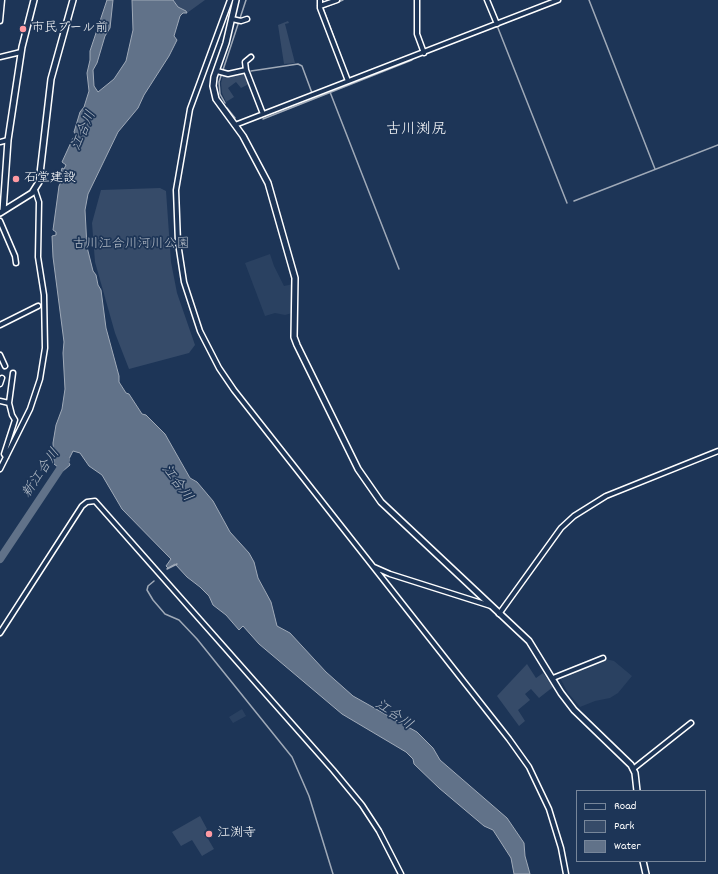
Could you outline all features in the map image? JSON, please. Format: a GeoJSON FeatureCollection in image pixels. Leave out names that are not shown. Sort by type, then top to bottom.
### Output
{"type":"FeatureCollection","features":[{"type":"Feature","properties":{"kind":"street"},"geometry":{"type":"LineString","coordinates":[[0,21],[2,0]]}},
{"type":"Feature","properties":{"kind":"street"},"geometry":{"type":"LineString","coordinates":[[2,212],[8,140],[21,52],[34,0]]}},
{"type":"Feature","properties":{"kind":"street"},"geometry":{"type":"LineString","coordinates":[[2,212],[27,197],[35,190],[39,182],[51,79],[73,0]]}},
{"type":"Feature","properties":{"kind":"street"},"geometry":{"type":"LineString","coordinates":[[230,0],[190,110],[178,170],[176,190],[178,243],[188,297],[208,347],[234,390],[509,739],[529,767],[549,809],[566,874]]}},
{"type":"Feature","properties":{"kind":"street"},"geometry":{"type":"LineString","coordinates":[[236,0],[236,20],[213,86],[216,99],[243,136],[268,183],[292,263],[295,278],[294,337],[358,469],[381,502],[529,641],[561,693],[574,710],[633,769],[638,790]]}},
{"type":"Feature","properties":{"kind":"street"},"geometry":{"type":"LineString","coordinates":[[320,0],[348,81]]}},
{"type":"Feature","properties":{"kind":"street"},"geometry":{"type":"LineString","coordinates":[[322,6],[337,0]]}},
{"type":"Feature","properties":{"kind":"street"},"geometry":{"type":"LineString","coordinates":[[417,0],[417,34],[424,53]]}},
{"type":"Feature","properties":{"kind":"street"},"geometry":{"type":"LineString","coordinates":[[488,0],[497,24]]}},
{"type":"Feature","properties":{"kind":"street"},"geometry":{"type":"LineString","coordinates":[[235,125],[558,0]]}},
{"type":"Feature","properties":{"kind":"street"},"geometry":{"type":"LineString","coordinates":[[236,20],[246,19]]}},
{"type":"Feature","properties":{"kind":"street"},"geometry":{"type":"LineString","coordinates":[[0,57],[21,52]]}},
{"type":"Feature","properties":{"kind":"street"},"geometry":{"type":"LineString","coordinates":[[251,57],[245,62],[246,70],[263,114]]}},
{"type":"Feature","properties":{"kind":"street"},"geometry":{"type":"LineString","coordinates":[[217,71],[223,74],[246,70]]}},
{"type":"Feature","properties":{"kind":"street"},"geometry":{"type":"LineString","coordinates":[[0,142],[8,140]]}},
{"type":"Feature","properties":{"kind":"street"},"geometry":{"type":"LineString","coordinates":[[0,469],[30,409],[40,379],[45,348],[45,300],[38,250],[40,202],[35,190]]}},
{"type":"Feature","properties":{"kind":"street"},"geometry":{"type":"LineString","coordinates":[[0,221],[15,256],[16,263]]}},
{"type":"Feature","properties":{"kind":"street"},"geometry":{"type":"LineString","coordinates":[[0,325],[10,322],[38,306]]}},
{"type":"Feature","properties":{"kind":"street"},"geometry":{"type":"LineString","coordinates":[[0,355],[5,366]]}},
{"type":"Feature","properties":{"kind":"street"},"geometry":{"type":"LineString","coordinates":[[6,457],[4,454],[16,420],[12,415],[9,403],[13,373]]}},
{"type":"Feature","properties":{"kind":"street"},"geometry":{"type":"LineString","coordinates":[[0,384],[2,378]]}},
{"type":"Feature","properties":{"kind":"street"},"geometry":{"type":"LineString","coordinates":[[0,401],[9,403]]}},
{"type":"Feature","properties":{"kind":"street"},"geometry":{"type":"LineString","coordinates":[[499,614],[561,528],[574,516],[606,496],[718,451]]}},
{"type":"Feature","properties":{"kind":"street"},"geometry":{"type":"LineString","coordinates":[[0,633],[82,506],[87,502],[96,501],[337,774],[362,805],[379,831],[401,874]]}},
{"type":"Feature","properties":{"kind":"street"},"geometry":{"type":"LineString","coordinates":[[374,567],[390,574],[454,593],[491,606]]}},
{"type":"Feature","properties":{"kind":"street"},"geometry":{"type":"LineString","coordinates":[[553,678],[603,658]]}},
{"type":"Feature","properties":{"kind":"street"},"geometry":{"type":"LineString","coordinates":[[633,769],[691,723]]}},
{"type":"Feature","properties":{"kind":"street"},"geometry":{"type":"LineString","coordinates":[[643,862],[646,874]]}},
{"type":"Feature","properties":{"kind":"shaded area"},"geometry":{"type":"Polygon","coordinates":[[[270,254],[284,286],[293,284],[292,313],[285,315],[275,313],[265,316],[245,263],[270,254]]]}},
{"type":"Feature","properties":{"kind":"shaded area"},"geometry":{"type":"Polygon","coordinates":[[[606,659],[614,661],[632,676],[618,693],[610,698],[595,701],[580,707],[568,693],[560,678],[606,659]]]}},
{"type":"Feature","properties":{"kind":"shaded area"},"geometry":{"type":"Polygon","coordinates":[[[242,709],[246,716],[233,723],[229,717],[242,709]]]}},
{"type":"Feature","properties":{"kind":"green space"},"geometry":{"type":"Polygon","coordinates":[[[173,0],[205,0],[187,13],[178,7],[173,0]]]}},
{"type":"Feature","properties":{"kind":"green space"},"geometry":{"type":"Polygon","coordinates":[[[288,21],[289,23],[285,24],[295,63],[284,64],[278,25],[288,21]]]}},
{"type":"Feature","properties":{"kind":"green space"},"geometry":{"type":"Polygon","coordinates":[[[243,73],[249,84],[241,88],[236,82],[228,88],[234,97],[226,102],[222,93],[221,83],[223,76],[243,73]]]}},
{"type":"Feature","properties":{"kind":"green space","name":"古川江合川河川公園"},"geometry":{"type":"Polygon","coordinates":[[[160,188],[166,191],[171,262],[177,293],[195,345],[189,353],[129,369],[115,333],[95,262],[92,223],[101,190],[160,188]]]}},
{"type":"Feature","properties":{"kind":"green space"},"geometry":{"type":"Polygon","coordinates":[[[527,664],[536,678],[543,673],[553,687],[539,698],[531,689],[525,694],[530,700],[518,710],[525,721],[519,726],[497,696],[527,664]]]}},
{"type":"Feature","properties":{"kind":"green space"},"geometry":{"type":"Polygon","coordinates":[[[200,816],[207,829],[204,832],[214,849],[202,856],[192,840],[181,846],[172,832],[200,816]]]}},
{"type":"Feature","properties":{"kind":"water","name":"江合川"},"geometry":{"type":"Polygon","coordinates":[[[107,0],[113,0],[110,28],[105,36],[97,63],[93,70],[94,86],[98,92],[114,79],[126,61],[133,30],[132,0],[173,0],[178,7],[187,13],[183,13],[180,16],[174,36],[177,40],[169,56],[144,95],[138,108],[118,132],[88,194],[85,210],[87,247],[93,271],[96,275],[98,285],[101,290],[106,328],[119,376],[119,382],[142,414],[146,415],[165,434],[190,478],[197,482],[213,501],[230,532],[249,553],[254,562],[258,578],[271,602],[277,626],[290,633],[326,672],[353,696],[417,732],[433,748],[440,760],[507,818],[524,843],[525,856],[530,874],[514,874],[511,858],[493,830],[484,826],[439,788],[414,764],[413,759],[406,752],[342,714],[259,644],[243,626],[239,630],[226,615],[213,605],[209,596],[187,577],[175,564],[168,568],[166,566],[171,559],[122,509],[102,475],[89,466],[80,453],[73,451],[68,461],[70,465],[63,471],[54,464],[53,443],[56,425],[62,409],[65,389],[63,353],[64,342],[53,257],[52,236],[56,235],[56,232],[53,230],[59,186],[61,182],[59,180],[62,168],[64,169],[66,165],[62,162],[73,138],[76,135],[74,132],[80,112],[84,107],[89,91],[87,73],[90,60],[90,51],[107,0]]]}},
{"type":"Feature","properties":{"kind":"waterway"},"geometry":{"type":"LineString","coordinates":[[225,103],[220,94],[219,82],[246,0]]}},
{"type":"Feature","properties":{"kind":"waterway"},"geometry":{"type":"LineString","coordinates":[[343,0],[323,8],[349,78]]}},
{"type":"Feature","properties":{"kind":"waterway"},"geometry":{"type":"LineString","coordinates":[[589,0],[655,169]]}},
{"type":"Feature","properties":{"kind":"waterway"},"geometry":{"type":"LineString","coordinates":[[498,28],[567,203]]}},
{"type":"Feature","properties":{"kind":"waterway"},"geometry":{"type":"LineString","coordinates":[[263,119],[412,60]]}},
{"type":"Feature","properties":{"kind":"waterway"},"geometry":{"type":"LineString","coordinates":[[251,71],[298,64],[302,66],[312,93]]}},
{"type":"Feature","properties":{"kind":"waterway"},"geometry":{"type":"LineString","coordinates":[[330,92],[399,269]]}},
{"type":"Feature","properties":{"kind":"waterway"},"geometry":{"type":"LineString","coordinates":[[227,108],[235,118]]}},
{"type":"Feature","properties":{"kind":"waterway"},"geometry":{"type":"LineString","coordinates":[[574,201],[718,145]]}},
{"type":"Feature","properties":{"kind":"waterway","name":"新江合川"},"geometry":{"type":"LineString","coordinates":[[0,559],[66,460]]}},
{"type":"Feature","properties":{"kind":"waterway"},"geometry":{"type":"LineString","coordinates":[[167,569],[177,564]]}},
{"type":"Feature","properties":{"kind":"waterway"},"geometry":{"type":"LineString","coordinates":[[154,581],[148,586],[147,590],[153,600],[165,614],[179,620],[197,639],[292,757],[309,796],[333,874]]}},
{"type":"Feature","properties":{"kind":"place","name":"市民プール前"},"geometry":{"type":"Point","coordinates":[23,29]}},
{"type":"Feature","properties":{"kind":"place","name":"石堂建設"},"geometry":{"type":"Point","coordinates":[16,179]}},
{"type":"Feature","properties":{"kind":"place","name":"江渕寺"},"geometry":{"type":"Point","coordinates":[209,834]}},
{"type":"Feature","properties":{"kind":"district","name":"古川渕尻"},"geometry":{"type":"Point","coordinates":[416,131]}}]}
